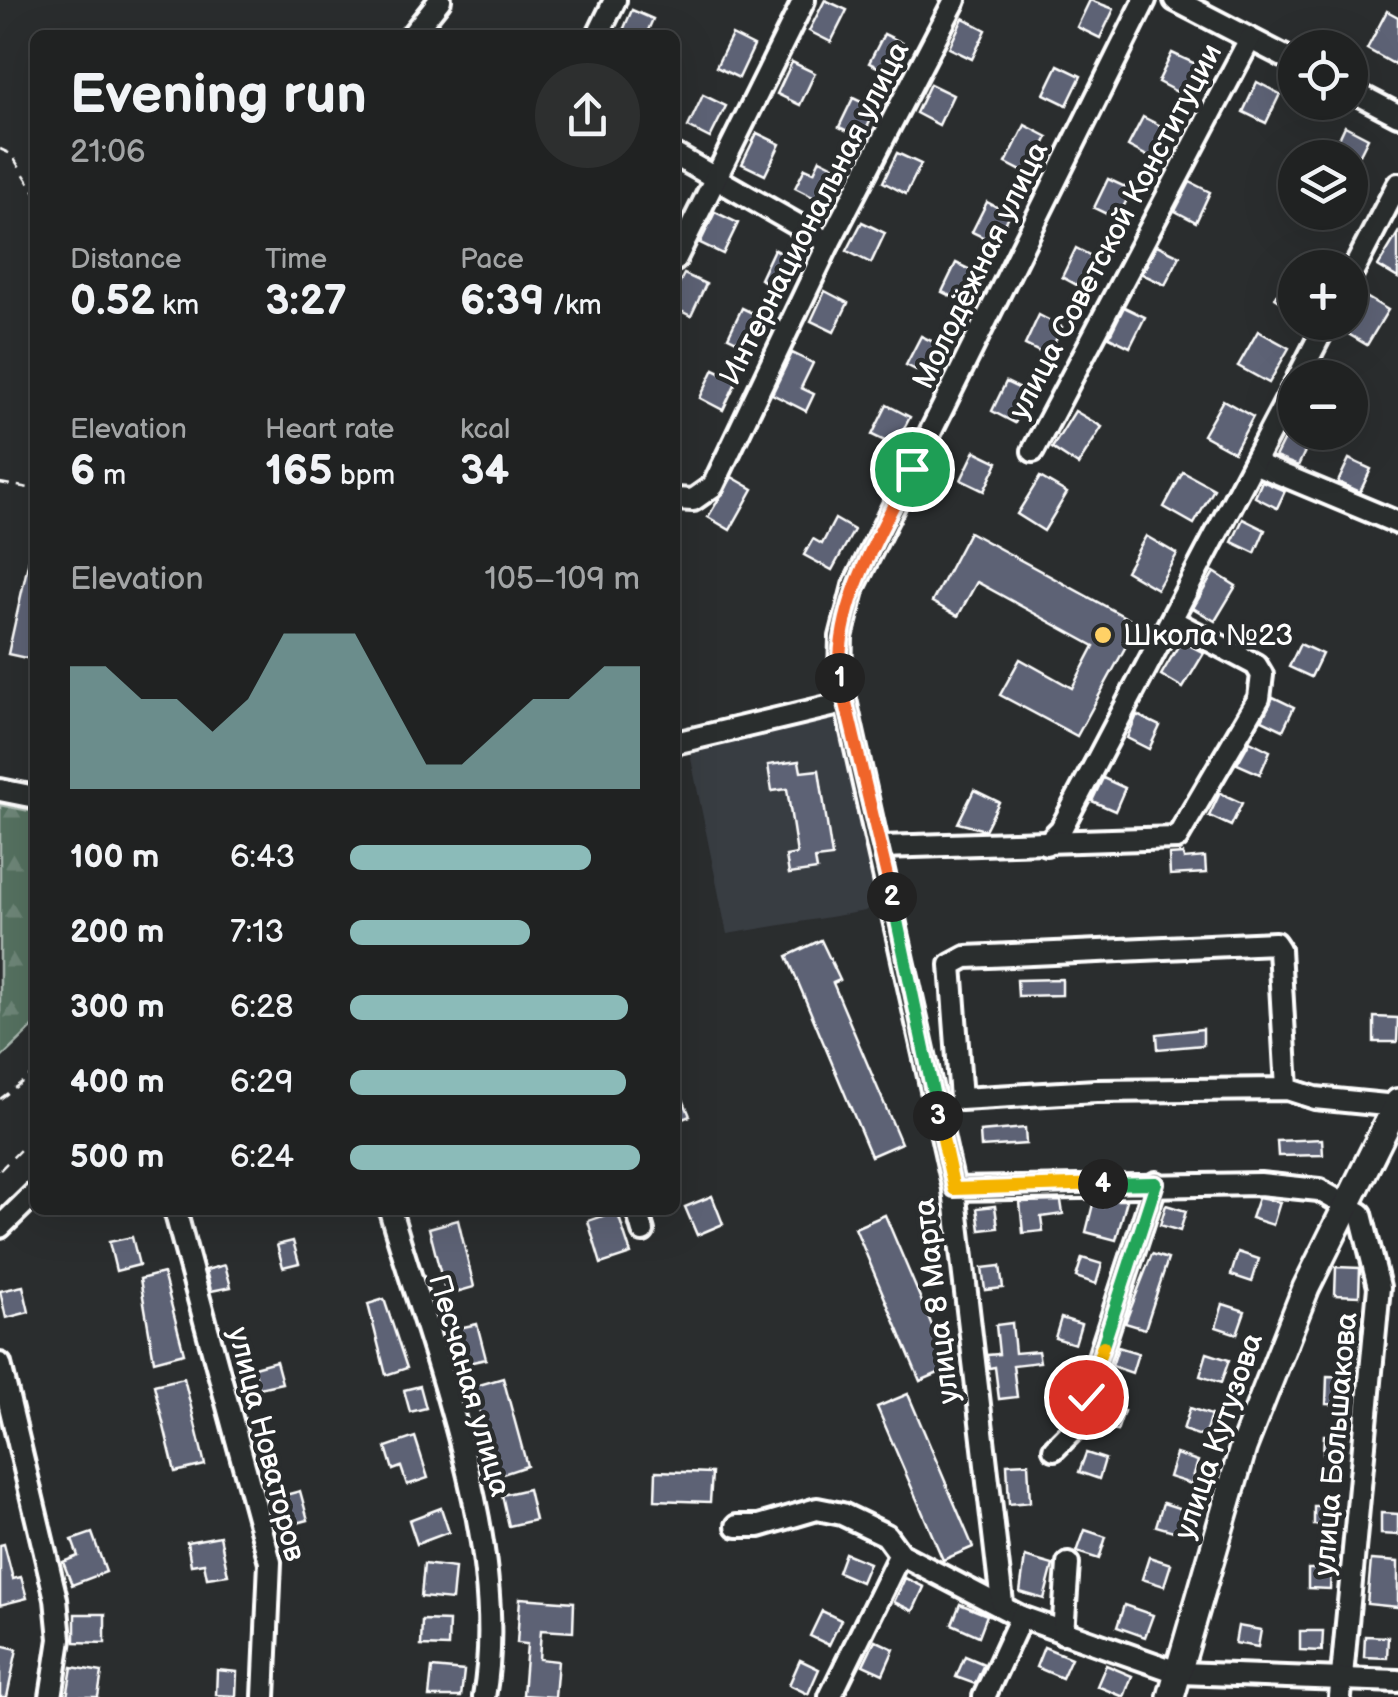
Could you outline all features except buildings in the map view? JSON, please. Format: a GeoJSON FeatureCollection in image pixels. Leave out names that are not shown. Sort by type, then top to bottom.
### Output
{"type":"FeatureCollection","features":[{"type":"Feature","properties":{"kind":"main road","name":"улица Кутузова"},"geometry":{"type":"LineString","coordinates":[[1175,1685],[1220,1514],[1243,1448],[1306,1288],[1397,1104]]}},
{"type":"Feature","properties":{"kind":"street"},"geometry":{"type":"LineString","coordinates":[[600,30],[615,0]]}},
{"type":"Feature","properties":{"kind":"street"},"geometry":{"type":"LineString","coordinates":[[680,250],[804,0]]}},
{"type":"Feature","properties":{"kind":"street","name":"Интернациональная улица"},"geometry":{"type":"LineString","coordinates":[[684,499],[713,486],[829,243],[955,0]]}},
{"type":"Feature","properties":{"kind":"street","name":"Молодёжная улица"},"geometry":{"type":"LineString","coordinates":[[881,847],[844,704],[839,658],[854,586],[1145,0]]}},
{"type":"Feature","properties":{"kind":"street"},"geometry":{"type":"LineString","coordinates":[[1175,0],[1278,53]]}},
{"type":"Feature","properties":{"kind":"street"},"geometry":{"type":"LineString","coordinates":[[416,30],[433,7]]}},
{"type":"Feature","properties":{"kind":"street","name":"улица Советской Конституции"},"geometry":{"type":"LineString","coordinates":[[1033,451],[1250,38]]}},
{"type":"Feature","properties":{"kind":"street"},"geometry":{"type":"LineString","coordinates":[[1368,99],[1398,114]]}},
{"type":"Feature","properties":{"kind":"street"},"geometry":{"type":"LineString","coordinates":[[680,158],[829,243]]}},
{"type":"Feature","properties":{"kind":"street"},"geometry":{"type":"LineString","coordinates":[[1364,250],[1398,184]]}},
{"type":"Feature","properties":{"kind":"street"},"geometry":{"type":"LineString","coordinates":[[1046,844],[1061,829],[1278,417]]}},
{"type":"Feature","properties":{"kind":"street"},"geometry":{"type":"LineString","coordinates":[[1254,462],[1398,523]]}},
{"type":"Feature","properties":{"kind":"street"},"geometry":{"type":"LineString","coordinates":[[881,847],[1176,838],[1259,698],[1262,675],[1256,665],[1173,621]]}},
{"type":"Feature","properties":{"kind":"street"},"geometry":{"type":"LineString","coordinates":[[680,742],[844,704]]}},
{"type":"Feature","properties":{"kind":"street"},"geometry":{"type":"LineString","coordinates":[[0,790],[30,795]]}},
{"type":"Feature","properties":{"kind":"street","name":"улица 8 Марта"},"geometry":{"type":"LineString","coordinates":[[881,847],[954,1189],[1002,1603]]}},
{"type":"Feature","properties":{"kind":"street"},"geometry":{"type":"LineString","coordinates":[[1287,1089],[1279,949],[1275,943],[1257,940],[966,957],[951,965],[962,1099],[1096,1091],[1287,1089],[1315,1098],[1397,1104]]}},
{"type":"Feature","properties":{"kind":"street"},"geometry":{"type":"LineString","coordinates":[[954,1189],[1156,1183],[1319,1190],[1349,1204]]}},
{"type":"Feature","properties":{"kind":"street"},"geometry":{"type":"LineString","coordinates":[[1054,1449],[1073,1430],[1086,1397],[1156,1183]]}},
{"type":"Feature","properties":{"kind":"street"},"geometry":{"type":"LineString","coordinates":[[0,1227],[30,1199]]}},
{"type":"Feature","properties":{"kind":"street","name":"улица Большакова"},"geometry":{"type":"LineString","coordinates":[[1340,1687],[1379,1287],[1367,1229],[1361,1214],[1349,1204]]}},
{"type":"Feature","properties":{"kind":"street","name":"улица Новаторов"},"geometry":{"type":"LineString","coordinates":[[176,1215],[270,1562],[264,1697]]}},
{"type":"Feature","properties":{"kind":"street","name":"Песчаная улица"},"geometry":{"type":"LineString","coordinates":[[391,1215],[472,1488],[488,1605],[484,1697]]}},
{"type":"Feature","properties":{"kind":"street"},"geometry":{"type":"LineString","coordinates":[[639,1215],[644,1231]]}},
{"type":"Feature","properties":{"kind":"street"},"geometry":{"type":"LineString","coordinates":[[0,1364],[56,1599],[60,1639],[51,1697]]}},
{"type":"Feature","properties":{"kind":"street"},"geometry":{"type":"LineString","coordinates":[[737,1526],[758,1526],[817,1509],[842,1514],[886,1536],[900,1554],[1002,1603],[1022,1617],[1175,1685],[1340,1687],[1398,1681]]}},
{"type":"Feature","properties":{"kind":"street"},"geometry":{"type":"LineString","coordinates":[[830,1697],[900,1554]]}},
{"type":"Feature","properties":{"kind":"street"},"geometry":{"type":"LineString","coordinates":[[1063,1634],[1068,1564]]}},
{"type":"Feature","properties":{"kind":"street"},"geometry":{"type":"LineString","coordinates":[[984,1697],[1022,1617]]}},
{"type":"Feature","properties":{"kind":"path"},"geometry":{"type":"LineString","coordinates":[[0,148],[10,154],[30,184]]}},
{"type":"Feature","properties":{"kind":"path"},"geometry":{"type":"LineString","coordinates":[[0,482],[30,488]]}},
{"type":"Feature","properties":{"kind":"path"},"geometry":{"type":"LineString","coordinates":[[0,1099],[30,1076]]}},
{"type":"Feature","properties":{"kind":"path"},"geometry":{"type":"LineString","coordinates":[[0,1170],[30,1140]]}},
{"type":"Feature","properties":{"kind":"shaded area"},"geometry":{"type":"Polygon","coordinates":[[[836,710],[875,901],[865,911],[727,934],[688,744],[836,710]]]}},
{"type":"Feature","properties":{"kind":"green space"},"geometry":{"type":"Polygon","coordinates":[[[0,805],[30,811],[30,1030],[0,1059],[0,805]]]}},
{"type":"Feature","properties":{"kind":"place","name":"Школа №23"},"geometry":{"type":"Point","coordinates":[1103,635]}},
{"type":"Feature","properties":{"kind":"route"},"geometry":{"type":"LineString","coordinates":[[912,469],[854,586],[839,658],[844,704],[881,847],[954,1189],[1156,1183],[1086,1397]]}}]}
